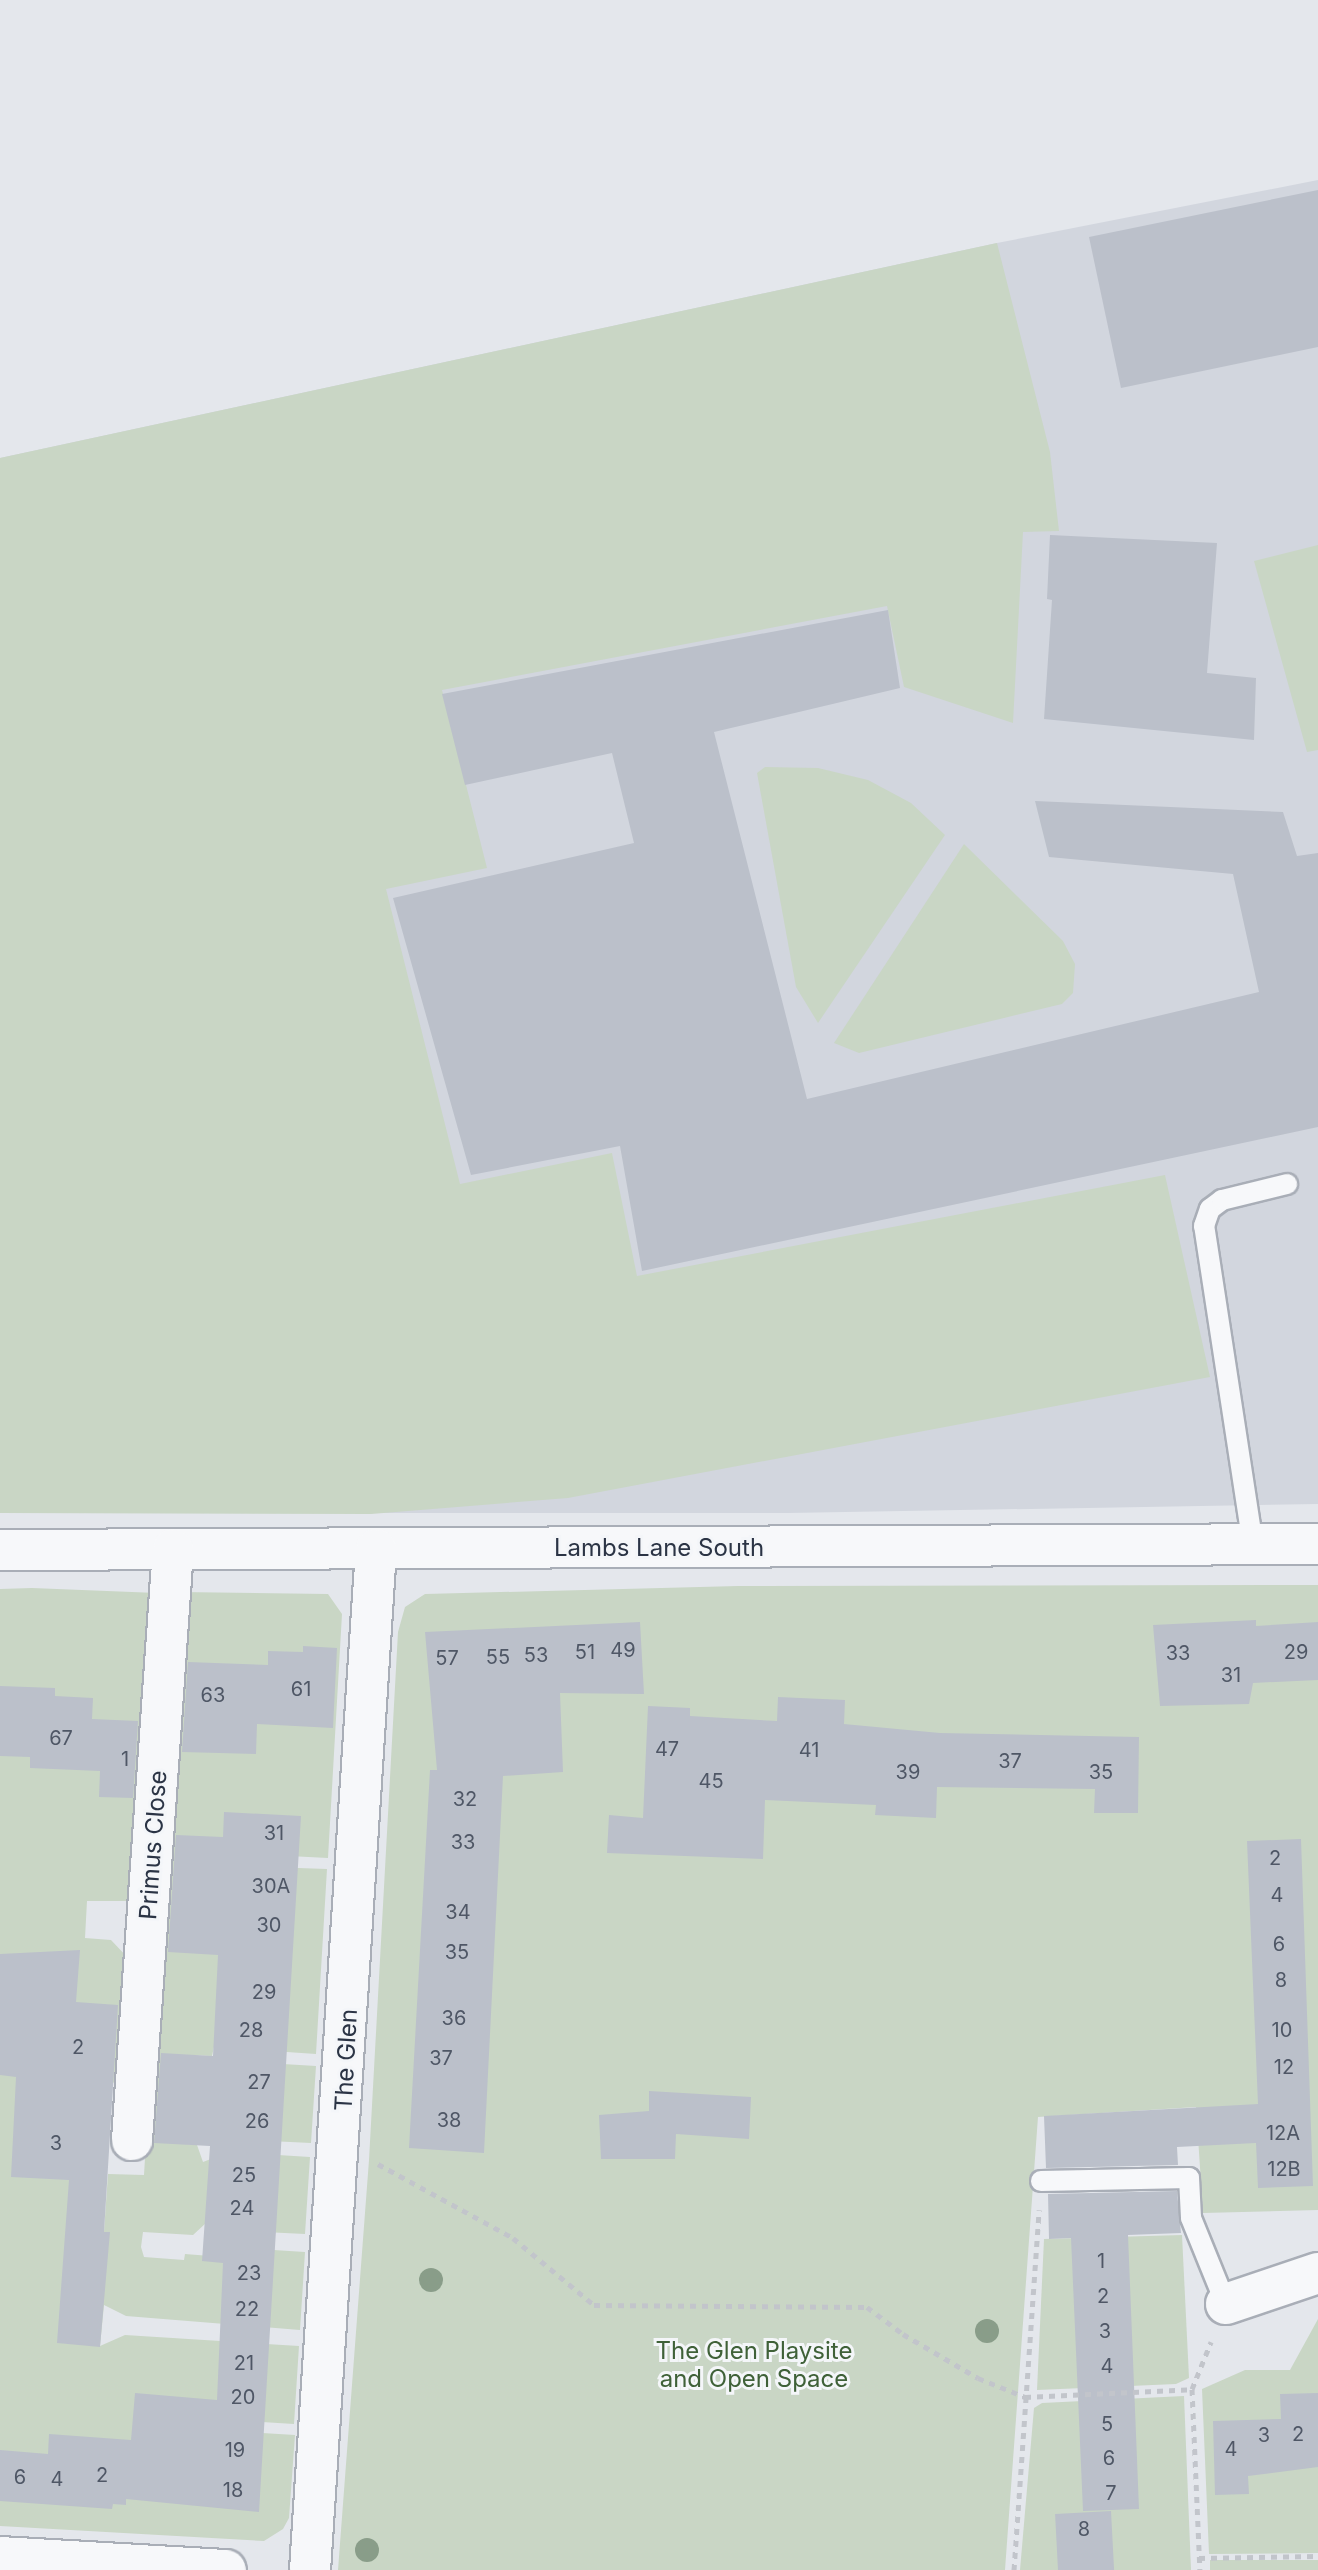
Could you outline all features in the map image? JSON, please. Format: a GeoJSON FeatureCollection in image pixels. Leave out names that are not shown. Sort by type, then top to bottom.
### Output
{"type":"FeatureCollection","features":[{"type":"Feature","properties":{"kind":"street","name":"Lambs Lane South"},"geometry":{"type":"LineString","coordinates":[[0,1550],[1318,1544]]}},
{"type":"Feature","properties":{"kind":"street","name":"Primus Close"},"geometry":{"type":"LineString","coordinates":[[132,2140],[173,1549]]}},
{"type":"Feature","properties":{"kind":"street","name":"The Glen"},"geometry":{"type":"LineString","coordinates":[[310,2570],[341,2146],[376,1549]]}},
{"type":"Feature","properties":{"kind":"street"},"geometry":{"type":"LineString","coordinates":[[1226,2304],[1318,2273]]}},
{"type":"Feature","properties":{"kind":"street"},"geometry":{"type":"LineString","coordinates":[[0,2557],[226,2570]]}},
{"type":"Feature","properties":{"kind":"lane"},"geometry":{"type":"LineString","coordinates":[[1253,1545],[1204,1226],[1210,1209],[1222,1200],[1287,1184]]}},
{"type":"Feature","properties":{"kind":"lane"},"geometry":{"type":"LineString","coordinates":[[1041,2181],[1189,2178],[1191,2218],[1226,2304]]}},
{"type":"Feature","properties":{"kind":"path"},"geometry":{"type":"LineString","coordinates":[[341,2146],[513,2238],[594,2305],[867,2307],[978,2378],[1025,2397],[1192,2389]]}},
{"type":"Feature","properties":{"kind":"path"},"geometry":{"type":"LineString","coordinates":[[1014,2570],[1041,2181]]}},
{"type":"Feature","properties":{"kind":"path"},"geometry":{"type":"LineString","coordinates":[[1200,2570],[1192,2389],[1226,2304]]}},
{"type":"Feature","properties":{"kind":"path"},"geometry":{"type":"LineString","coordinates":[[1199,2558],[1318,2556]]}},
{"type":"Feature","properties":{"kind":"shaded area"},"geometry":{"type":"Polygon","coordinates":[[[1318,180],[1318,1504],[788,1513],[0,1513],[0,458],[997,243],[1318,180]]]}},
{"type":"Feature","properties":{"kind":"green space"},"geometry":{"type":"Polygon","coordinates":[[[997,243],[1050,452],[1059,531],[1023,532],[1013,723],[904,687],[887,606],[442,690],[487,868],[386,889],[460,1184],[612,1153],[637,1276],[1165,1175],[1210,1377],[568,1498],[371,1514],[0,1513],[0,458],[997,243]]]}},
{"type":"Feature","properties":{"kind":"green space"},"geometry":{"type":"Polygon","coordinates":[[[1318,545],[1318,750],[1307,752],[1254,561],[1318,545]]]}},
{"type":"Feature","properties":{"kind":"green space"},"geometry":{"type":"Polygon","coordinates":[[[765,767],[818,768],[868,780],[911,803],[945,835],[818,1023],[796,987],[757,773],[765,767]]]}},
{"type":"Feature","properties":{"kind":"green space"},"geometry":{"type":"Polygon","coordinates":[[[964,844],[1063,941],[1075,964],[1073,993],[1062,1004],[859,1053],[834,1043],[964,844]]]}},
{"type":"Feature","properties":{"kind":"green space","name":"The Glen Playsite and Open Space"},"geometry":{"type":"Polygon","coordinates":[[[1318,1585],[1318,2210],[1203,2213],[1196,2107],[1038,2117],[1005,2570],[338,2570],[369,2160],[398,1632],[405,1607],[425,1594],[738,1586],[1318,1585]]]}},
{"type":"Feature","properties":{"kind":"green space"},"geometry":{"type":"Polygon","coordinates":[[[0,1589],[157,1593],[147,1819],[127,1901],[87,1901],[85,1938],[111,1940],[129,1959],[121,2083],[72,2080],[103,2246],[108,2174],[144,2175],[179,1592],[328,1594],[342,1614],[328,1858],[248,1854],[298,1868],[327,1869],[316,2054],[214,2047],[212,2056],[191,2055],[190,2074],[234,2061],[316,2066],[311,2143],[230,2139],[187,2144],[197,2145],[203,2162],[229,2152],[310,2157],[305,2234],[225,2230],[206,2223],[193,2235],[143,2232],[141,2247],[144,2257],[184,2260],[185,2254],[223,2257],[224,2247],[305,2252],[300,2330],[126,2316],[104,2305],[100,2346],[125,2335],[299,2346],[294,2424],[215,2419],[210,2430],[295,2435],[289,2518],[283,2529],[264,2541],[0,2526],[0,2027],[13,1954],[0,1954],[0,1589]]]}},
{"type":"Feature","properties":{"kind":"green space"},"geometry":{"type":"Polygon","coordinates":[[[1182,2235],[1189,2378],[1176,2384],[1037,2390],[1044,2239],[1182,2235]]]}},
{"type":"Feature","properties":{"kind":"green space"},"geometry":{"type":"Polygon","coordinates":[[[1318,2319],[1318,2553],[1209,2554],[1202,2389],[1245,2370],[1290,2370],[1318,2319]]]}},
{"type":"Feature","properties":{"kind":"green space"},"geometry":{"type":"Polygon","coordinates":[[[1184,2396],[1191,2570],[1020,2570],[1034,2408],[1042,2403],[1184,2396]]]}},
{"type":"Feature","properties":{"kind":"green space"},"geometry":{"type":"Polygon","coordinates":[[[1210,2560],[1318,2560],[1318,2570],[1210,2570],[1210,2560]]]}},
{"type":"Feature","properties":{"kind":"building"},"geometry":{"type":"Polygon","coordinates":[[[1318,190],[1318,347],[1121,388],[1089,237],[1318,190]]]}},
{"type":"Feature","properties":{"kind":"building"},"geometry":{"type":"Polygon","coordinates":[[[1050,535],[1217,543],[1207,673],[1256,678],[1254,740],[1044,719],[1052,600],[1047,599],[1050,535]]]}},
{"type":"Feature","properties":{"kind":"building"},"geometry":{"type":"Polygon","coordinates":[[[888,610],[900,688],[714,732],[807,1099],[1259,992],[1233,874],[1049,857],[1035,801],[1283,812],[1297,856],[1318,853],[1318,1127],[642,1271],[620,1146],[471,1175],[393,898],[634,843],[612,753],[465,785],[442,694],[888,610]]]}},
{"type":"Feature","properties":{"kind":"building"},"geometry":{"type":"Polygon","coordinates":[[[1256,1620],[1256,1626],[1318,1622],[1318,1680],[1253,1683],[1249,1704],[1160,1706],[1153,1625],[1256,1620]]]}},
{"type":"Feature","properties":{"kind":"building"},"geometry":{"type":"Polygon","coordinates":[[[640,1622],[644,1694],[560,1693],[563,1772],[503,1776],[484,2153],[409,2148],[430,1770],[437,1770],[425,1632],[640,1622]]]}},
{"type":"Feature","properties":{"kind":"building"},"geometry":{"type":"Polygon","coordinates":[[[303,1646],[337,1648],[333,1728],[257,1724],[256,1754],[182,1752],[188,1662],[268,1665],[268,1651],[303,1652],[303,1646]]]}},
{"type":"Feature","properties":{"kind":"building"},"geometry":{"type":"Polygon","coordinates":[[[0,1686],[55,1688],[55,1696],[93,1698],[92,1719],[138,1721],[133,1798],[99,1797],[100,1771],[30,1768],[30,1757],[0,1756],[0,1686]]]}},
{"type":"Feature","properties":{"kind":"building"},"geometry":{"type":"Polygon","coordinates":[[[778,1697],[845,1700],[844,1724],[940,1733],[1139,1737],[1138,1813],[1094,1813],[1095,1789],[937,1787],[936,1818],[875,1815],[876,1805],[765,1800],[763,1859],[607,1853],[609,1815],[643,1818],[648,1706],[690,1708],[690,1716],[777,1721],[778,1697]]]}},
{"type":"Feature","properties":{"kind":"building"},"geometry":{"type":"Polygon","coordinates":[[[224,1812],[301,1816],[259,2512],[126,2499],[126,2505],[113,2504],[112,2509],[0,2501],[0,2450],[48,2454],[49,2434],[131,2440],[135,2393],[217,2400],[223,2263],[202,2261],[210,2146],[154,2143],[161,2053],[213,2056],[218,1955],[168,1952],[176,1835],[223,1837],[224,1812]]]}},
{"type":"Feature","properties":{"kind":"building"},"geometry":{"type":"Polygon","coordinates":[[[1301,1839],[1313,2186],[1258,2188],[1256,2143],[1177,2147],[1178,2165],[1046,2168],[1044,2116],[1258,2104],[1247,1841],[1301,1839]]]}},
{"type":"Feature","properties":{"kind":"building"},"geometry":{"type":"Polygon","coordinates":[[[80,1950],[76,2002],[118,2005],[104,2232],[110,2232],[100,2347],[57,2343],[69,2180],[11,2177],[16,2077],[0,2075],[0,1954],[80,1950]]]}},
{"type":"Feature","properties":{"kind":"building"},"geometry":{"type":"Polygon","coordinates":[[[649,2091],[751,2097],[749,2139],[676,2134],[675,2159],[601,2159],[599,2115],[649,2111],[649,2091]]]}},
{"type":"Feature","properties":{"kind":"building"},"geometry":{"type":"Polygon","coordinates":[[[1177,2191],[1181,2233],[1128,2235],[1139,2509],[1083,2511],[1071,2238],[1049,2239],[1048,2194],[1177,2191]]]}},
{"type":"Feature","properties":{"kind":"building"},"geometry":{"type":"Polygon","coordinates":[[[1318,2393],[1318,2467],[1248,2476],[1249,2494],[1215,2495],[1213,2421],[1281,2419],[1280,2394],[1318,2393]]]}},
{"type":"Feature","properties":{"kind":"building"},"geometry":{"type":"Polygon","coordinates":[[[1111,2511],[1114,2570],[1058,2570],[1055,2514],[1111,2511]]]}}]}
